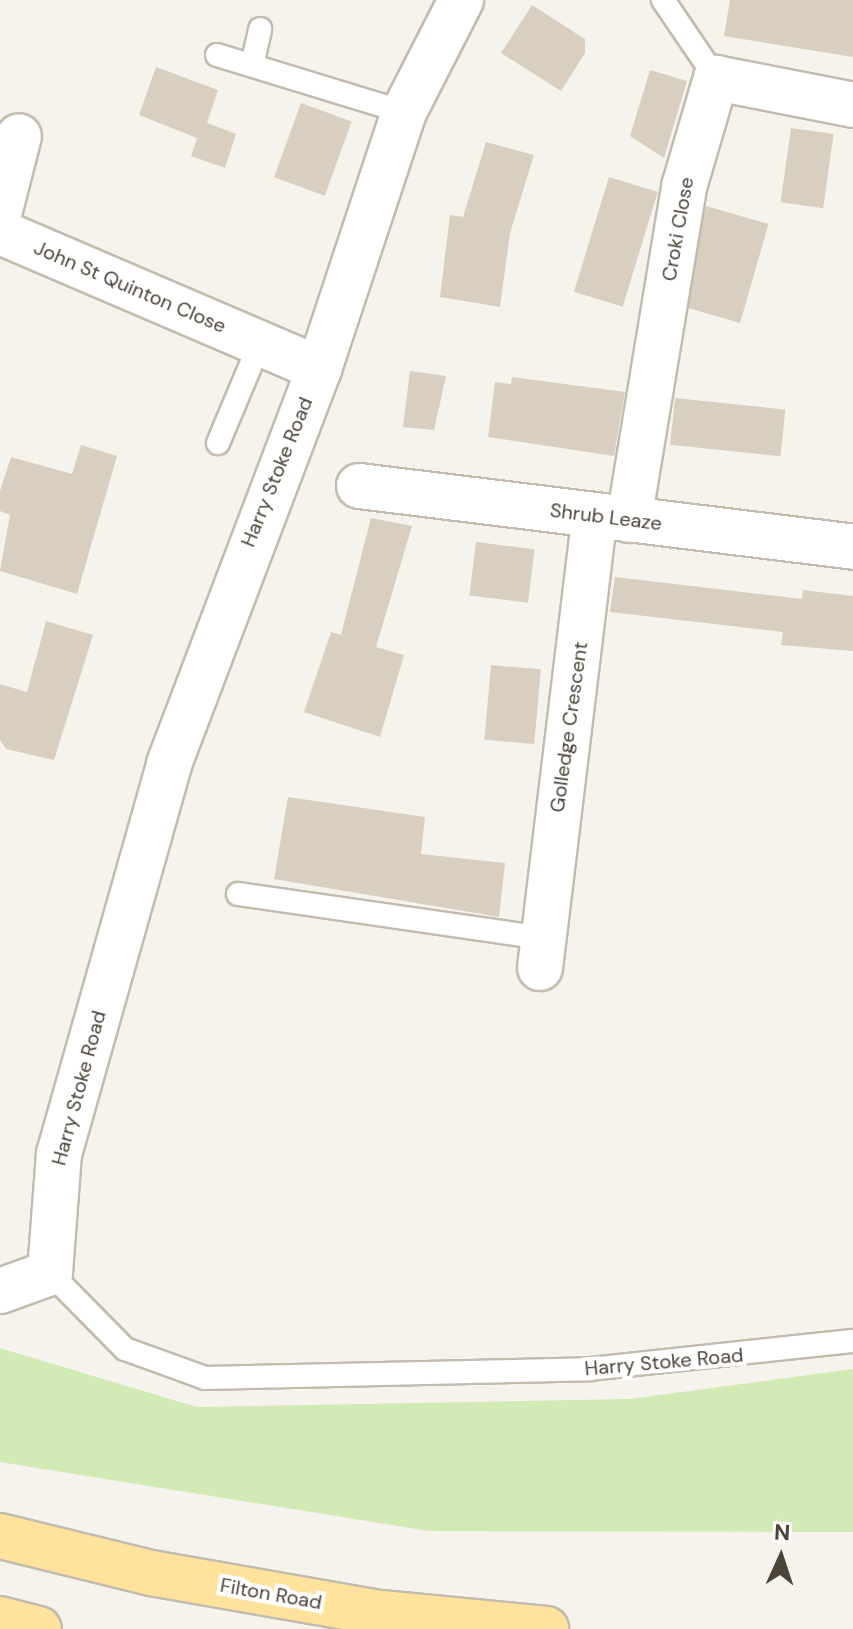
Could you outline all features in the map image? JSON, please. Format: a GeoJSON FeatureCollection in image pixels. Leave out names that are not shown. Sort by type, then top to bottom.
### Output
{"type":"FeatureCollection","features":[{"type":"Feature","properties":{"kind":"main road","name":"Filton Road"},"geometry":{"type":"LineString","coordinates":[[0,1536],[151,1573],[365,1610],[546,1629]]}},
{"type":"Feature","properties":{"kind":"main road"},"geometry":{"type":"LineString","coordinates":[[0,1619],[39,1629]]}},
{"type":"Feature","properties":{"kind":"street","name":"Harry Stoke Road"},"geometry":{"type":"LineString","coordinates":[[50,1273],[59,1154],[169,764],[319,369],[404,112],[461,0]]}},
{"type":"Feature","properties":{"kind":"street"},"geometry":{"type":"LineString","coordinates":[[716,78],[853,105]]}},
{"type":"Feature","properties":{"kind":"street","name":"Croki Close"},"geometry":{"type":"LineString","coordinates":[[612,518],[684,187],[716,78]]}},
{"type":"Feature","properties":{"kind":"street"},"geometry":{"type":"LineString","coordinates":[[0,210],[19,136]]}},
{"type":"Feature","properties":{"kind":"street","name":"John St Quinton Close"},"geometry":{"type":"LineString","coordinates":[[0,232],[319,369]]}},
{"type":"Feature","properties":{"kind":"street","name":"Shrub Leaze"},"geometry":{"type":"LineString","coordinates":[[359,486],[853,547]]}},
{"type":"Feature","properties":{"kind":"street","name":"Golledge Crescent"},"geometry":{"type":"LineString","coordinates":[[542,953],[612,518]]}},
{"type":"Feature","properties":{"kind":"street"},"geometry":{"type":"LineString","coordinates":[[0,1291],[50,1273]]}},
{"type":"Feature","properties":{"kind":"lane"},"geometry":{"type":"LineString","coordinates":[[663,0],[716,78]]}},
{"type":"Feature","properties":{"kind":"lane"},"geometry":{"type":"LineString","coordinates":[[252,65],[260,29]]}},
{"type":"Feature","properties":{"kind":"lane"},"geometry":{"type":"LineString","coordinates":[[217,55],[404,112]]}},
{"type":"Feature","properties":{"kind":"lane"},"geometry":{"type":"LineString","coordinates":[[218,443],[260,343]]}},
{"type":"Feature","properties":{"kind":"lane","name":"Golledge Crescent"},"geometry":{"type":"LineString","coordinates":[[238,894],[542,953]]}},
{"type":"Feature","properties":{"kind":"lane","name":"Harry Stoke Road"},"geometry":{"type":"LineString","coordinates":[[50,1273],[125,1349],[205,1378],[590,1369],[853,1341]]}},
{"type":"Feature","properties":{"kind":"green space"},"geometry":{"type":"Polygon","coordinates":[[[0,1348],[197,1407],[630,1399],[853,1369],[853,1532],[429,1531],[0,1462],[0,1348]]]}},
{"type":"Feature","properties":{"kind":"building"},"geometry":{"type":"Polygon","coordinates":[[[730,0],[853,0],[853,57],[724,36],[730,0]]]}},
{"type":"Feature","properties":{"kind":"building"},"geometry":{"type":"Polygon","coordinates":[[[532,5],[585,39],[585,53],[561,91],[501,53],[532,5]]]}},
{"type":"Feature","properties":{"kind":"building"},"geometry":{"type":"Polygon","coordinates":[[[156,67],[218,90],[207,123],[236,134],[225,168],[191,156],[197,138],[139,115],[156,67]]]}},
{"type":"Feature","properties":{"kind":"building"},"geometry":{"type":"Polygon","coordinates":[[[650,70],[687,81],[664,158],[630,136],[650,70]]]}},
{"type":"Feature","properties":{"kind":"building"},"geometry":{"type":"Polygon","coordinates":[[[301,103],[352,121],[325,196],[274,177],[301,103]]]}},
{"type":"Feature","properties":{"kind":"building"},"geometry":{"type":"Polygon","coordinates":[[[791,128],[834,134],[823,208],[781,202],[791,128]]]}},
{"type":"Feature","properties":{"kind":"building"},"geometry":{"type":"Polygon","coordinates":[[[486,142],[534,155],[510,233],[500,307],[440,297],[450,215],[463,217],[486,142]]]}},
{"type":"Feature","properties":{"kind":"building"},"geometry":{"type":"Polygon","coordinates":[[[609,177],[658,192],[623,307],[574,292],[609,177]]]}},
{"type":"Feature","properties":{"kind":"building"},"geometry":{"type":"Polygon","coordinates":[[[706,206],[768,224],[740,323],[678,305],[706,206]]]}},
{"type":"Feature","properties":{"kind":"building"},"geometry":{"type":"Polygon","coordinates":[[[410,371],[446,376],[434,430],[403,427],[410,371]]]}},
{"type":"Feature","properties":{"kind":"building"},"geometry":{"type":"Polygon","coordinates":[[[512,377],[625,392],[614,456],[488,437],[495,382],[511,384],[512,377]]]}},
{"type":"Feature","properties":{"kind":"building"},"geometry":{"type":"Polygon","coordinates":[[[675,398],[785,410],[780,456],[670,445],[675,398]]]}},
{"type":"Feature","properties":{"kind":"building"},"geometry":{"type":"Polygon","coordinates":[[[81,445],[117,456],[77,594],[0,571],[10,515],[0,511],[0,491],[11,457],[72,474],[81,445]]]}},
{"type":"Feature","properties":{"kind":"building"},"geometry":{"type":"Polygon","coordinates":[[[371,518],[412,526],[376,647],[404,655],[380,737],[304,712],[331,632],[341,635],[371,518]]]}},
{"type":"Feature","properties":{"kind":"building"},"geometry":{"type":"Polygon","coordinates":[[[476,542],[535,549],[528,603],[469,596],[476,542]]]}},
{"type":"Feature","properties":{"kind":"building"},"geometry":{"type":"Polygon","coordinates":[[[615,577],[802,599],[803,590],[853,596],[853,651],[781,645],[783,632],[610,612],[615,577]]]}},
{"type":"Feature","properties":{"kind":"building"},"geometry":{"type":"Polygon","coordinates":[[[46,621],[93,635],[54,760],[6,749],[0,740],[0,684],[27,692],[46,621]]]}},
{"type":"Feature","properties":{"kind":"building"},"geometry":{"type":"Polygon","coordinates":[[[491,665],[541,669],[534,744],[484,740],[491,665]]]}},
{"type":"Feature","properties":{"kind":"building"},"geometry":{"type":"Polygon","coordinates":[[[288,797],[425,817],[421,854],[505,863],[499,917],[274,879],[288,797]]]}}]}
